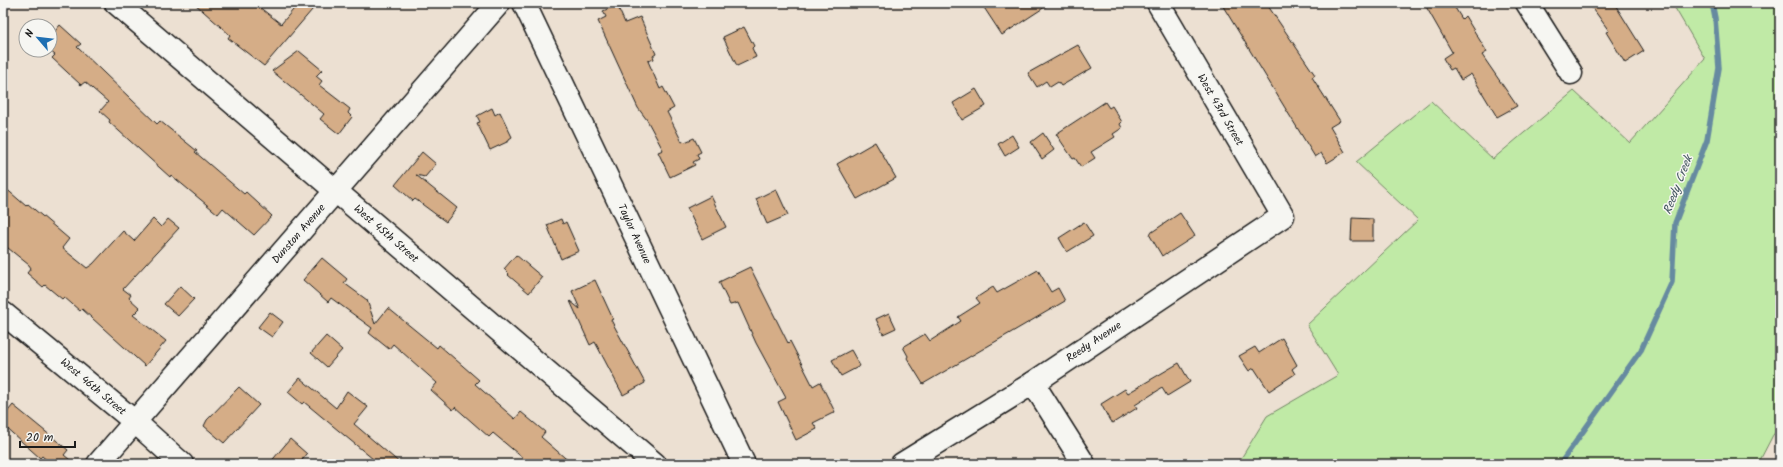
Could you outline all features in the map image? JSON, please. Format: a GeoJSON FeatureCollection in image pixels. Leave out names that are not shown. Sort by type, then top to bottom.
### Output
{"type":"FeatureCollection","features":[{"type":"Feature","properties":{"kind":"street","name":"West 45th Street"},"geometry":{"type":"LineString","coordinates":[[116,3],[655,464]]}},
{"type":"Feature","properties":{"kind":"street","name":"Dunston Avenue"},"geometry":{"type":"LineString","coordinates":[[98,464],[499,3]]}},
{"type":"Feature","properties":{"kind":"street","name":"Taylor Avenue"},"geometry":{"type":"LineString","coordinates":[[524,3],[744,464]]}},
{"type":"Feature","properties":{"kind":"street","name":"West 43rd Street"},"geometry":{"type":"LineString","coordinates":[[1158,3],[1283,216]]}},
{"type":"Feature","properties":{"kind":"street"},"geometry":{"type":"LineString","coordinates":[[1527,3],[1572,73]]}},
{"type":"Feature","properties":{"kind":"street","name":"Reedy Avenue"},"geometry":{"type":"LineString","coordinates":[[902,464],[1033,383],[1283,216]]}},
{"type":"Feature","properties":{"kind":"street","name":"West 46th Street"},"geometry":{"type":"LineString","coordinates":[[3,313],[134,421],[182,464]]}},
{"type":"Feature","properties":{"kind":"street"},"geometry":{"type":"LineString","coordinates":[[1033,383],[1084,464]]}},
{"type":"Feature","properties":{"kind":"green space"},"geometry":{"type":"Polygon","coordinates":[[[1672,3],[1780,3],[1780,427],[1773,435],[1758,464],[1242,464],[1240,460],[1267,416],[1338,375],[1307,325],[1418,220],[1356,162],[1431,101],[1493,159],[1574,91],[1630,143],[1705,59],[1672,3]]]}},
{"type":"Feature","properties":{"kind":"building"},"geometry":{"type":"Polygon","coordinates":[[[194,3],[254,3],[281,24],[299,3],[318,3],[264,66],[228,38],[230,35],[194,3]]]}},
{"type":"Feature","properties":{"kind":"building"},"geometry":{"type":"Polygon","coordinates":[[[981,3],[1051,3],[1002,35],[981,3]]]}},
{"type":"Feature","properties":{"kind":"building"},"geometry":{"type":"Polygon","coordinates":[[[1221,3],[1266,3],[1315,75],[1312,77],[1340,121],[1330,127],[1345,152],[1327,163],[1321,153],[1315,157],[1221,3]]]}},
{"type":"Feature","properties":{"kind":"building"},"geometry":{"type":"Polygon","coordinates":[[[1424,3],[1452,3],[1462,19],[1465,16],[1487,52],[1482,55],[1517,106],[1497,117],[1471,74],[1461,80],[1454,68],[1450,70],[1443,58],[1452,52],[1424,3]]]}},
{"type":"Feature","properties":{"kind":"building"},"geometry":{"type":"Polygon","coordinates":[[[1589,3],[1614,3],[1644,51],[1625,63],[1606,32],[1609,31],[1589,3]]]}},
{"type":"Feature","properties":{"kind":"building"},"geometry":{"type":"Polygon","coordinates":[[[617,5],[625,23],[640,17],[656,54],[653,56],[654,59],[648,61],[660,89],[663,87],[674,108],[667,112],[682,142],[694,138],[701,152],[697,154],[699,159],[693,162],[695,165],[670,177],[658,152],[663,150],[647,120],[638,108],[598,21],[606,17],[603,11],[617,5]]]}},
{"type":"Feature","properties":{"kind":"building"},"geometry":{"type":"Polygon","coordinates":[[[60,25],[81,44],[77,47],[157,124],[160,121],[197,151],[195,152],[244,194],[246,192],[272,216],[254,235],[223,208],[218,214],[171,175],[170,177],[109,122],[110,120],[100,111],[108,102],[85,82],[81,85],[52,58],[58,58],[58,27],[60,25]]]}},
{"type":"Feature","properties":{"kind":"building"},"geometry":{"type":"Polygon","coordinates":[[[744,27],[754,46],[752,48],[756,57],[737,66],[723,37],[744,27]]]}},
{"type":"Feature","properties":{"kind":"building"},"geometry":{"type":"Polygon","coordinates":[[[1078,45],[1092,68],[1061,86],[1058,82],[1050,87],[1046,81],[1037,87],[1028,73],[1078,45]]]}},
{"type":"Feature","properties":{"kind":"building"},"geometry":{"type":"Polygon","coordinates":[[[299,51],[322,70],[316,76],[322,81],[319,85],[350,109],[348,113],[352,117],[339,134],[320,119],[324,114],[272,71],[299,51]]]}},
{"type":"Feature","properties":{"kind":"building"},"geometry":{"type":"Polygon","coordinates":[[[976,89],[986,106],[962,120],[953,103],[976,89]]]}},
{"type":"Feature","properties":{"kind":"building"},"geometry":{"type":"Polygon","coordinates":[[[1105,102],[1109,108],[1112,106],[1122,122],[1120,124],[1122,128],[1113,134],[1115,137],[1091,152],[1095,158],[1081,167],[1075,158],[1073,159],[1056,134],[1105,102]]]}},
{"type":"Feature","properties":{"kind":"building"},"geometry":{"type":"Polygon","coordinates":[[[492,108],[495,115],[500,112],[512,137],[509,141],[490,150],[477,123],[480,122],[477,116],[492,108]]]}},
{"type":"Feature","properties":{"kind":"building"},"geometry":{"type":"Polygon","coordinates":[[[1043,133],[1054,150],[1042,159],[1031,142],[1043,133]]]}},
{"type":"Feature","properties":{"kind":"building"},"geometry":{"type":"Polygon","coordinates":[[[1012,135],[1019,147],[1005,156],[998,144],[1012,135]]]}},
{"type":"Feature","properties":{"kind":"building"},"geometry":{"type":"Polygon","coordinates":[[[875,142],[896,178],[857,199],[837,164],[875,142]]]}},
{"type":"Feature","properties":{"kind":"building"},"geometry":{"type":"Polygon","coordinates":[[[422,152],[436,164],[425,177],[416,175],[457,208],[446,222],[415,199],[413,201],[395,185],[422,152]]]}},
{"type":"Feature","properties":{"kind":"building"},"geometry":{"type":"Polygon","coordinates":[[[3,186],[26,206],[28,204],[69,239],[62,248],[87,268],[93,264],[123,231],[134,241],[153,219],[161,227],[168,219],[179,228],[123,289],[131,295],[129,298],[140,308],[133,315],[166,341],[145,366],[82,309],[80,311],[64,297],[62,299],[45,285],[43,287],[27,273],[31,268],[29,265],[3,244],[3,186]]]}},
{"type":"Feature","properties":{"kind":"building"},"geometry":{"type":"Polygon","coordinates":[[[776,189],[788,215],[767,224],[756,199],[776,189]]]}},
{"type":"Feature","properties":{"kind":"building"},"geometry":{"type":"Polygon","coordinates":[[[711,196],[726,227],[702,239],[687,208],[711,196]]]}},
{"type":"Feature","properties":{"kind":"building"},"geometry":{"type":"Polygon","coordinates":[[[1180,213],[1195,236],[1162,256],[1149,234],[1180,213]]]}},
{"type":"Feature","properties":{"kind":"building"},"geometry":{"type":"Polygon","coordinates":[[[1352,218],[1373,219],[1373,241],[1351,241],[1352,218]]]}},
{"type":"Feature","properties":{"kind":"building"},"geometry":{"type":"Polygon","coordinates":[[[561,219],[563,224],[566,222],[579,251],[561,259],[547,225],[561,219]]]}},
{"type":"Feature","properties":{"kind":"building"},"geometry":{"type":"Polygon","coordinates":[[[1084,222],[1093,236],[1067,252],[1059,238],[1084,222]]]}},
{"type":"Feature","properties":{"kind":"building"},"geometry":{"type":"Polygon","coordinates":[[[516,255],[542,277],[529,293],[508,275],[509,274],[504,269],[516,255]]]}},
{"type":"Feature","properties":{"kind":"building"},"geometry":{"type":"Polygon","coordinates":[[[322,258],[347,279],[344,283],[367,300],[375,324],[388,308],[437,348],[439,345],[479,380],[475,384],[515,419],[521,412],[545,432],[541,437],[572,464],[530,464],[493,433],[489,437],[455,407],[453,410],[431,390],[437,383],[393,344],[389,349],[369,333],[372,328],[331,298],[328,302],[303,280],[322,258]]]}},
{"type":"Feature","properties":{"kind":"building"},"geometry":{"type":"Polygon","coordinates":[[[750,267],[788,343],[790,341],[813,386],[820,382],[835,412],[813,423],[817,429],[796,440],[778,402],[786,398],[756,343],[738,303],[730,305],[719,282],[750,267]]]}},
{"type":"Feature","properties":{"kind":"building"},"geometry":{"type":"Polygon","coordinates":[[[1038,270],[1051,292],[1058,288],[1065,301],[923,384],[907,358],[908,356],[903,347],[925,334],[930,341],[961,321],[958,317],[980,303],[976,298],[993,287],[997,293],[1038,270]]]}},
{"type":"Feature","properties":{"kind":"building"},"geometry":{"type":"Polygon","coordinates":[[[595,280],[613,319],[611,320],[645,383],[623,395],[595,342],[590,345],[570,301],[580,309],[572,291],[595,280]]]}},
{"type":"Feature","properties":{"kind":"building"},"geometry":{"type":"Polygon","coordinates":[[[180,286],[194,299],[178,316],[164,304],[180,286]]]}},
{"type":"Feature","properties":{"kind":"building"},"geometry":{"type":"Polygon","coordinates":[[[270,312],[283,322],[272,337],[258,327],[270,312]]]}},
{"type":"Feature","properties":{"kind":"building"},"geometry":{"type":"Polygon","coordinates":[[[889,313],[896,328],[883,334],[876,319],[889,313]]]}},
{"type":"Feature","properties":{"kind":"building"},"geometry":{"type":"Polygon","coordinates":[[[326,336],[342,350],[327,367],[311,353],[326,336]]]}},
{"type":"Feature","properties":{"kind":"building"},"geometry":{"type":"Polygon","coordinates":[[[1282,338],[1297,365],[1292,369],[1295,374],[1269,391],[1254,368],[1249,371],[1239,356],[1255,347],[1259,353],[1282,338]]]}},
{"type":"Feature","properties":{"kind":"building"},"geometry":{"type":"Polygon","coordinates":[[[851,350],[860,366],[841,376],[832,360],[851,350]]]}},
{"type":"Feature","properties":{"kind":"building"},"geometry":{"type":"Polygon","coordinates":[[[1179,363],[1190,382],[1167,396],[1162,388],[1135,405],[1137,408],[1113,423],[1110,421],[1101,404],[1125,389],[1128,393],[1179,363]]]}},
{"type":"Feature","properties":{"kind":"building"},"geometry":{"type":"Polygon","coordinates":[[[300,378],[336,408],[347,391],[368,407],[354,424],[401,464],[379,464],[304,402],[302,404],[288,392],[300,378]]]}},
{"type":"Feature","properties":{"kind":"building"},"geometry":{"type":"Polygon","coordinates":[[[239,387],[259,405],[224,443],[204,426],[207,420],[239,387]]]}},
{"type":"Feature","properties":{"kind":"building"},"geometry":{"type":"Polygon","coordinates":[[[13,405],[68,450],[64,455],[75,464],[51,464],[42,456],[40,458],[3,425],[3,417],[13,405]]]}},
{"type":"Feature","properties":{"kind":"building"},"geometry":{"type":"Polygon","coordinates":[[[290,439],[307,454],[299,464],[269,464],[290,439]]]}},
{"type":"Feature","properties":{"kind":"waterway","name":"Reedy Creek"},"geometry":{"type":"LineString","coordinates":[[1560,464],[1641,350],[1672,282],[1675,223],[1707,140],[1719,68],[1715,18],[1712,3]]}}]}
